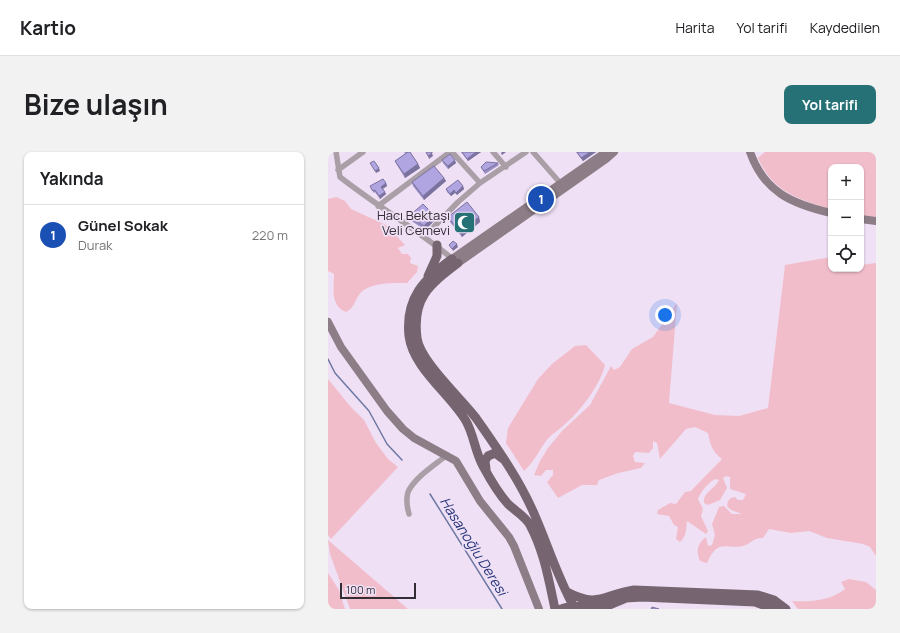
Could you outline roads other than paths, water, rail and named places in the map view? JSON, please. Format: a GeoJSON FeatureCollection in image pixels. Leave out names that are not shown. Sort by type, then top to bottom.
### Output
{"type":"FeatureCollection","features":[{"type":"Feature","properties":{"kind":"main road"},"geometry":{"type":"LineString","coordinates":[[563,186],[606,152]]}},
{"type":"Feature","properties":{"kind":"main road"},"geometry":{"type":"LineString","coordinates":[[425,281],[563,186],[606,159],[614,152]]}},
{"type":"Feature","properties":{"kind":"main road"},"geometry":{"type":"LineString","coordinates":[[750,152],[759,174],[783,196],[828,212]]}},
{"type":"Feature","properties":{"kind":"main road"},"geometry":{"type":"LineString","coordinates":[[864,219],[876,221]]}},
{"type":"Feature","properties":{"kind":"main road"},"geometry":{"type":"LineString","coordinates":[[437,245],[437,256],[425,281],[414,298],[410,312],[408,325],[412,346],[418,359],[466,421],[479,459],[502,497],[530,525],[546,566],[555,609]]}},
{"type":"Feature","properties":{"kind":"main road"},"geometry":{"type":"LineString","coordinates":[[455,261],[432,283],[422,298],[416,317],[417,339],[425,357],[474,416],[519,483],[566,592],[575,609]]}},
{"type":"Feature","properties":{"kind":"main road"},"geometry":{"type":"LineString","coordinates":[[328,322],[341,347],[403,429],[414,438],[456,461],[480,502],[509,537],[523,566],[539,609]]}},
{"type":"Feature","properties":{"kind":"main road"},"geometry":{"type":"LineString","coordinates":[[494,484],[485,464],[486,458],[495,453],[504,459]]}},
{"type":"Feature","properties":{"kind":"main road"},"geometry":{"type":"LineString","coordinates":[[604,606],[627,591],[634,590],[750,595],[774,600],[786,609]]}},
{"type":"Feature","properties":{"kind":"main road"},"geometry":{"type":"LineString","coordinates":[[566,592],[582,600],[596,602],[604,606]]}},
{"type":"Feature","properties":{"kind":"main road"},"geometry":{"type":"LineString","coordinates":[[561,609],[569,607],[575,609],[592,606],[604,606],[626,598],[642,597],[755,602],[774,609]]}},
{"type":"Feature","properties":{"kind":"street"},"geometry":{"type":"LineString","coordinates":[[336,152],[340,177],[378,206],[437,245],[455,261]]}},
{"type":"Feature","properties":{"kind":"street"},"geometry":{"type":"LineString","coordinates":[[338,170],[363,152]]}},
{"type":"Feature","properties":{"kind":"street"},"geometry":{"type":"LineString","coordinates":[[378,206],[451,152],[480,183]]}},
{"type":"Feature","properties":{"kind":"street"},"geometry":{"type":"LineString","coordinates":[[493,152],[506,167]]}},
{"type":"Feature","properties":{"kind":"street"},"geometry":{"type":"LineString","coordinates":[[424,237],[458,202],[480,183],[506,167],[526,152]]}},
{"type":"Feature","properties":{"kind":"street"},"geometry":{"type":"LineString","coordinates":[[532,152],[563,186]]}},
{"type":"Feature","properties":{"kind":"street"},"geometry":{"type":"LineString","coordinates":[[409,514],[406,503],[408,492],[416,482],[447,455]]}},
{"type":"Feature","properties":{"kind":"waterway","name":"Hasanoğlu Deresi"},"geometry":{"type":"LineString","coordinates":[[328,359],[335,373],[369,411],[387,444],[402,460]]}},
{"type":"Feature","properties":{"kind":"waterway","name":"Hasanoğlu Deresi"},"geometry":{"type":"LineString","coordinates":[[430,494],[502,609]]}},
{"type":"Feature","properties":{"kind":"place","name":"Günel Sokak"},"geometry":{"type":"Point","coordinates":[541,199]}},
{"type":"Feature","properties":{"kind":"place","name":"Hacı Bektaşı Veli Cemevi"},"geometry":{"type":"Point","coordinates":[465,222]}}]}
